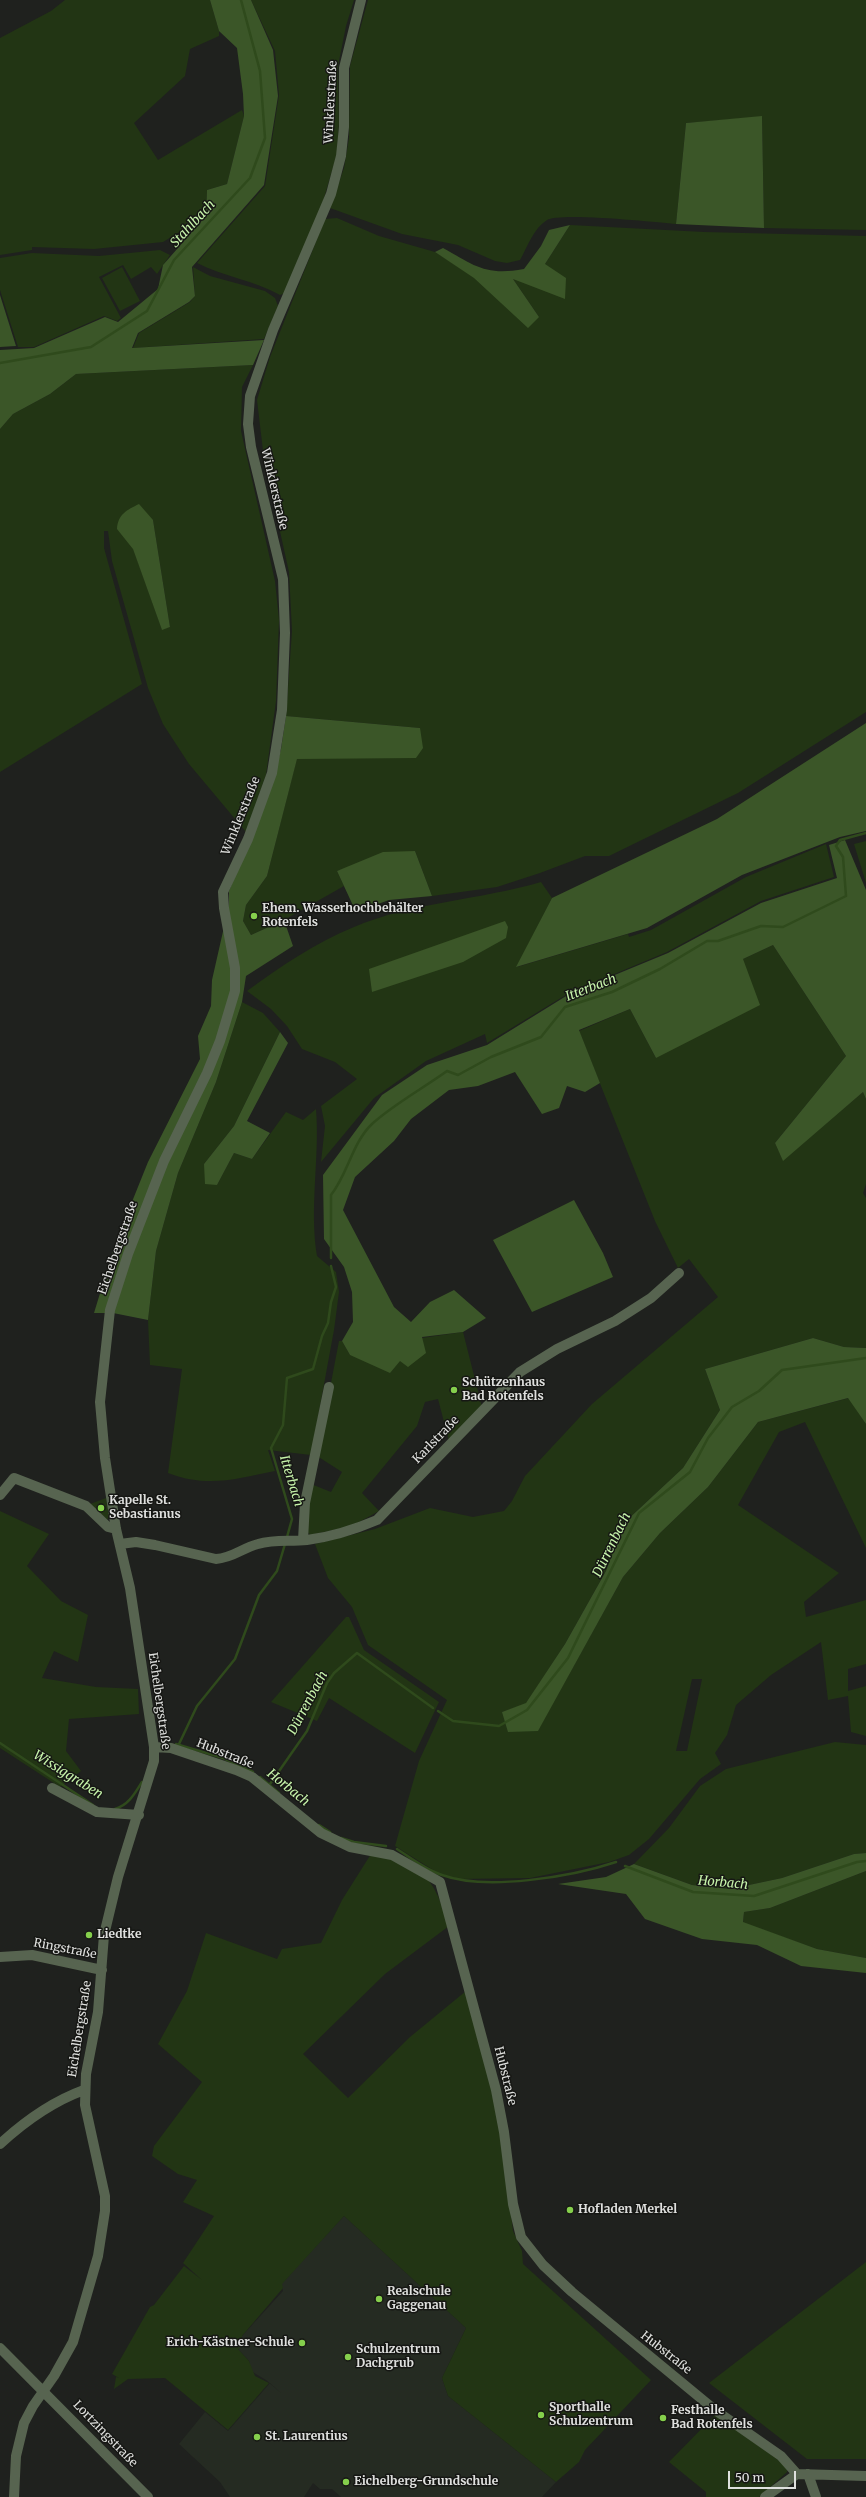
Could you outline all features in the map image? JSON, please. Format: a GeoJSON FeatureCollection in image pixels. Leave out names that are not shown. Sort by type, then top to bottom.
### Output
{"type":"FeatureCollection","features":[{"type":"Feature","properties":{"kind":"street","name":"Winklerstraße"},"geometry":{"type":"LineString","coordinates":[[235,991],[235,968],[224,908],[223,892],[248,839],[272,773],[282,710],[285,633],[283,579],[251,447],[248,424],[250,396],[272,330],[331,194],[341,156],[344,127],[344,68],[361,0]]}},
{"type":"Feature","properties":{"kind":"street","name":"Eichelbergstraße"},"geometry":{"type":"LineString","coordinates":[[14,2497],[15,2466],[19,2441],[27,2417],[43,2390],[54,2376],[73,2342],[98,2256],[106,2211],[105,2196],[85,2105],[84,2090],[98,2012],[104,1936],[111,1903],[139,1815],[152,1767],[154,1747],[130,1588],[116,1529],[105,1458],[100,1402],[110,1310],[128,1254],[164,1161],[207,1073],[220,1041],[235,991]]}},
{"type":"Feature","properties":{"kind":"street","name":"Karlstraße"},"geometry":{"type":"LineString","coordinates":[[120,1544],[136,1542],[216,1559],[228,1559],[257,1544],[283,1539],[298,1540],[361,1527],[377,1520],[520,1372],[557,1349],[616,1321],[651,1298],[679,1273]]}},
{"type":"Feature","properties":{"kind":"street"},"geometry":{"type":"LineString","coordinates":[[298,1540],[329,1387]]}},
{"type":"Feature","properties":{"kind":"street"},"geometry":{"type":"LineString","coordinates":[[0,1495],[14,1478],[86,1506],[108,1527],[116,1529]]}},
{"type":"Feature","properties":{"kind":"street","name":"Hubstraße"},"geometry":{"type":"LineString","coordinates":[[154,1747],[171,1748],[236,1770],[252,1778],[321,1833],[350,1847],[392,1855],[440,1882],[496,2090],[504,2132],[512,2204],[522,2237],[543,2265],[572,2292],[715,2410],[781,2456],[797,2474]]}},
{"type":"Feature","properties":{"kind":"street"},"geometry":{"type":"LineString","coordinates":[[52,1788],[97,1812],[139,1815]]}},
{"type":"Feature","properties":{"kind":"street","name":"Ringstraße"},"geometry":{"type":"LineString","coordinates":[[0,1957],[32,1955],[102,1970]]}},
{"type":"Feature","properties":{"kind":"street"},"geometry":{"type":"LineString","coordinates":[[0,2144],[25,2121],[67,2096],[84,2090]]}},
{"type":"Feature","properties":{"kind":"street","name":"Lortzingstraße"},"geometry":{"type":"LineString","coordinates":[[0,2348],[148,2497]]}},
{"type":"Feature","properties":{"kind":"street"},"geometry":{"type":"LineString","coordinates":[[765,2497],[797,2474],[866,2476]]}},
{"type":"Feature","properties":{"kind":"street"},"geometry":{"type":"LineString","coordinates":[[808,2474],[816,2497]]}},
{"type":"Feature","properties":{"kind":"shaded area","name":"Schulzentrum Dachgrub"},"geometry":{"type":"Polygon","coordinates":[[[344,2216],[466,2328],[442,2378],[448,2396],[556,2482],[542,2497],[341,2497],[332,2489],[320,2489],[313,2483],[304,2497],[230,2497],[220,2482],[179,2444],[205,2412],[228,2431],[270,2383],[251,2371],[249,2361],[238,2349],[242,2336],[283,2291],[281,2284],[344,2216]]]}},
{"type":"Feature","properties":{"kind":"green space"},"geometry":{"type":"Polygon","coordinates":[[[65,0],[210,0],[219,31],[219,36],[190,49],[185,76],[134,123],[158,160],[242,110],[244,116],[227,184],[207,190],[206,216],[163,242],[94,249],[32,247],[32,250],[0,255],[0,38],[51,11],[65,0]]]}},
{"type":"Feature","properties":{"kind":"green space"},"geometry":{"type":"Polygon","coordinates":[[[210,0],[251,0],[273,50],[278,96],[264,185],[192,267],[195,296],[189,302],[138,333],[132,348],[264,340],[253,365],[76,374],[50,394],[13,414],[0,429],[0,350],[34,348],[105,317],[118,322],[158,289],[163,265],[206,216],[207,190],[227,184],[244,116],[243,94],[237,48],[219,31],[210,0]]]}},
{"type":"Feature","properties":{"kind":"green space"},"geometry":{"type":"Polygon","coordinates":[[[251,0],[354,0],[346,26],[338,66],[339,123],[337,154],[321,208],[285,293],[280,295],[260,286],[207,268],[197,263],[265,186],[279,95],[275,51],[251,0]]]}},
{"type":"Feature","properties":{"kind":"green space"},"geometry":{"type":"Polygon","coordinates":[[[368,0],[866,0],[866,230],[764,228],[762,117],[686,123],[676,224],[588,217],[555,218],[547,220],[538,228],[520,260],[507,263],[495,261],[458,245],[402,234],[330,208],[344,168],[349,138],[350,66],[368,0]]]}},
{"type":"Feature","properties":{"kind":"green space"},"geometry":{"type":"Polygon","coordinates":[[[762,116],[764,228],[676,224],[686,123],[762,116]]]}},
{"type":"Feature","properties":{"kind":"green space"},"geometry":{"type":"Polygon","coordinates":[[[337,218],[379,236],[435,252],[539,317],[513,279],[545,264],[570,225],[704,232],[866,236],[866,712],[738,793],[609,856],[585,856],[497,887],[432,896],[415,851],[337,871],[344,886],[284,920],[251,935],[243,921],[246,905],[267,876],[297,758],[416,758],[420,728],[286,716],[292,631],[289,572],[264,459],[257,400],[270,357],[325,219],[337,218]]]}},
{"type":"Feature","properties":{"kind":"green space"},"geometry":{"type":"Polygon","coordinates":[[[570,225],[545,264],[566,278],[565,299],[513,279],[539,317],[528,328],[474,278],[435,252],[443,248],[481,268],[490,270],[511,271],[524,269],[541,246],[549,230],[570,225]]]}},
{"type":"Feature","properties":{"kind":"green space"},"geometry":{"type":"Polygon","coordinates":[[[160,250],[170,255],[157,274],[151,267],[131,279],[123,265],[99,277],[121,318],[117,321],[104,316],[34,347],[18,347],[0,290],[0,258],[32,253],[99,256],[160,250]]]}},
{"type":"Feature","properties":{"kind":"green space"},"geometry":{"type":"Polygon","coordinates":[[[122,267],[140,301],[120,311],[102,278],[122,267]]]}},
{"type":"Feature","properties":{"kind":"green space"},"geometry":{"type":"Polygon","coordinates":[[[193,267],[210,276],[265,291],[275,298],[278,306],[264,339],[133,348],[139,333],[190,302],[195,296],[193,267]]]}},
{"type":"Feature","properties":{"kind":"green space"},"geometry":{"type":"Polygon","coordinates":[[[0,295],[16,346],[0,347],[0,295]]]}},
{"type":"Feature","properties":{"kind":"green space"},"geometry":{"type":"Polygon","coordinates":[[[253,365],[242,387],[241,431],[275,581],[279,620],[276,701],[266,775],[246,832],[189,764],[163,724],[148,688],[112,561],[108,531],[104,531],[104,548],[142,684],[0,772],[0,429],[13,414],[50,394],[76,374],[253,365]],[[153,520],[133,548],[162,629],[170,627],[153,520]]]}},
{"type":"Feature","properties":{"kind":"green space"},"geometry":{"type":"Polygon","coordinates":[[[139,504],[153,520],[170,627],[162,630],[133,549],[117,529],[121,516],[139,504]]]}},
{"type":"Feature","properties":{"kind":"green space"},"geometry":{"type":"Polygon","coordinates":[[[286,716],[420,728],[423,748],[416,758],[297,759],[267,876],[246,905],[243,921],[251,935],[284,920],[293,946],[246,976],[242,1002],[216,1082],[178,1173],[156,1251],[148,1320],[113,1313],[94,1313],[115,1244],[148,1162],[200,1059],[198,1036],[211,1006],[212,980],[229,905],[229,891],[271,788],[281,749],[286,716]]]}},
{"type":"Feature","properties":{"kind":"green space"},"geometry":{"type":"Polygon","coordinates":[[[866,723],[866,831],[840,837],[742,875],[647,928],[516,967],[552,898],[717,819],[866,723]]]}},
{"type":"Feature","properties":{"kind":"green space"},"geometry":{"type":"Polygon","coordinates":[[[845,840],[866,890],[866,1099],[863,1092],[783,1161],[775,1143],[846,1056],[773,945],[743,959],[760,1005],[656,1058],[630,1009],[579,1030],[600,1083],[585,1092],[567,1086],[559,1108],[542,1114],[515,1072],[478,1086],[449,1090],[411,1119],[394,1141],[355,1177],[343,1210],[394,1307],[411,1322],[430,1302],[454,1290],[486,1318],[463,1332],[422,1337],[426,1353],[408,1367],[400,1361],[390,1373],[350,1355],[342,1341],[353,1322],[352,1292],[344,1267],[324,1239],[323,1175],[382,1095],[427,1065],[487,1045],[571,993],[668,953],[761,903],[837,878],[829,845],[845,840]]]}},
{"type":"Feature","properties":{"kind":"green space"},"geometry":{"type":"Polygon","coordinates":[[[866,841],[866,883],[854,844],[866,841]]]}},
{"type":"Feature","properties":{"kind":"green space"},"geometry":{"type":"Polygon","coordinates":[[[826,844],[834,877],[761,901],[667,952],[569,993],[487,1043],[485,1034],[426,1061],[374,1098],[321,1162],[325,1126],[321,1106],[357,1079],[335,1062],[302,1049],[287,1026],[271,1009],[247,991],[312,948],[354,927],[400,912],[541,882],[552,898],[517,967],[628,934],[629,937],[651,930],[746,877],[826,844]]]}},
{"type":"Feature","properties":{"kind":"green space"},"geometry":{"type":"Polygon","coordinates":[[[415,851],[432,896],[389,900],[356,912],[337,871],[383,852],[415,851]]]}},
{"type":"Feature","properties":{"kind":"green space"},"geometry":{"type":"Polygon","coordinates":[[[505,921],[508,927],[506,938],[463,962],[372,992],[369,969],[505,921]]]}},
{"type":"Feature","properties":{"kind":"green space"},"geometry":{"type":"Polygon","coordinates":[[[773,945],[846,1056],[775,1143],[783,1160],[863,1092],[866,1099],[866,1184],[863,1193],[866,1198],[866,1348],[844,1347],[813,1338],[705,1369],[720,1410],[683,1468],[624,1523],[606,1571],[565,1644],[526,1704],[502,1712],[538,1730],[623,1577],[660,1533],[708,1487],[758,1422],[849,1398],[866,1424],[866,1548],[805,1422],[779,1432],[738,1505],[839,1573],[804,1602],[806,1617],[866,1600],[866,1664],[848,1669],[848,1691],[866,1686],[866,1736],[851,1732],[848,1696],[828,1700],[821,1642],[771,1675],[736,1705],[727,1735],[715,1753],[721,1764],[700,1779],[649,1839],[629,1855],[609,1862],[530,1878],[458,1879],[438,1873],[395,1846],[419,1761],[447,1700],[368,1645],[352,1607],[328,1578],[315,1544],[375,1529],[430,1508],[473,1517],[504,1511],[512,1501],[525,1476],[592,1404],[718,1297],[689,1259],[678,1268],[655,1221],[579,1031],[630,1009],[656,1058],[743,959],[773,945]],[[692,1679],[676,1751],[687,1751],[702,1679],[692,1679]]]}},
{"type":"Feature","properties":{"kind":"green space"},"geometry":{"type":"Polygon","coordinates":[[[242,1002],[263,1013],[280,1032],[234,1126],[204,1164],[217,1185],[234,1153],[252,1159],[286,1112],[303,1120],[316,1109],[317,1146],[314,1219],[317,1256],[336,1272],[339,1292],[334,1330],[311,1455],[268,1450],[275,1471],[222,1481],[196,1480],[182,1478],[168,1473],[182,1369],[150,1365],[148,1320],[156,1251],[178,1173],[216,1082],[242,1002]]]}},
{"type":"Feature","properties":{"kind":"green space"},"geometry":{"type":"Polygon","coordinates":[[[280,1032],[288,1043],[247,1121],[270,1133],[252,1159],[234,1153],[217,1185],[205,1184],[204,1164],[234,1126],[280,1032]]]}},
{"type":"Feature","properties":{"kind":"green space"},"geometry":{"type":"Polygon","coordinates":[[[574,1200],[603,1253],[613,1277],[532,1312],[493,1240],[574,1200]]]}},
{"type":"Feature","properties":{"kind":"green space"},"geometry":{"type":"Polygon","coordinates":[[[463,1332],[482,1407],[449,1441],[438,1399],[425,1402],[417,1426],[362,1493],[379,1511],[352,1526],[310,1535],[306,1530],[311,1484],[331,1492],[342,1472],[317,1456],[339,1341],[342,1341],[350,1355],[400,1361],[422,1338],[463,1332]]]}},
{"type":"Feature","properties":{"kind":"green space"},"geometry":{"type":"Polygon","coordinates":[[[813,1338],[844,1347],[866,1348],[866,1424],[848,1398],[758,1422],[708,1487],[660,1533],[623,1577],[538,1731],[508,1732],[502,1712],[526,1703],[565,1644],[606,1571],[624,1523],[683,1468],[720,1410],[705,1369],[813,1338]]]}},
{"type":"Feature","properties":{"kind":"green space"},"geometry":{"type":"Polygon","coordinates":[[[106,1498],[110,1516],[107,1520],[90,1504],[106,1498]]]}},
{"type":"Feature","properties":{"kind":"green space"},"geometry":{"type":"Polygon","coordinates":[[[0,1511],[49,1534],[27,1566],[61,1601],[88,1615],[78,1662],[54,1651],[42,1678],[96,1687],[138,1689],[139,1714],[69,1719],[66,1751],[81,1771],[60,1787],[0,1748],[0,1511]]]}},
{"type":"Feature","properties":{"kind":"green space"},"geometry":{"type":"Polygon","coordinates":[[[346,1617],[349,1617],[364,1650],[439,1702],[415,1753],[329,1698],[317,1721],[271,1702],[346,1617]]]}},
{"type":"Feature","properties":{"kind":"green space"},"geometry":{"type":"Polygon","coordinates":[[[835,1742],[866,1745],[866,1853],[854,1854],[782,1878],[730,1889],[692,1885],[634,1864],[669,1828],[700,1786],[726,1769],[835,1742]]]}},
{"type":"Feature","properties":{"kind":"green space"},"geometry":{"type":"Polygon","coordinates":[[[866,1853],[866,1871],[770,1908],[744,1912],[743,1922],[817,1949],[866,1958],[866,1973],[801,1966],[757,1945],[702,1939],[645,1919],[626,1894],[558,1884],[606,1877],[634,1864],[692,1885],[730,1889],[782,1878],[854,1854],[866,1853]]]}},
{"type":"Feature","properties":{"kind":"green space"},"geometry":{"type":"Polygon","coordinates":[[[371,1854],[403,1863],[424,1875],[438,1895],[449,1926],[385,1974],[303,2054],[348,2098],[410,2037],[466,1991],[491,2085],[502,2137],[513,2231],[522,2251],[523,2264],[651,2380],[585,2450],[579,2462],[556,2482],[448,2396],[442,2378],[466,2328],[344,2216],[282,2284],[283,2288],[242,2336],[242,2347],[238,2349],[249,2361],[255,2376],[269,2383],[228,2430],[165,2378],[128,2379],[114,2389],[116,2377],[119,2378],[112,2374],[150,2307],[154,2305],[184,2266],[202,2280],[183,2263],[214,2216],[183,2202],[197,2180],[178,2174],[152,2156],[154,2146],[202,2082],[158,2044],[187,1991],[206,1933],[277,1959],[282,1949],[321,1943],[342,1900],[371,1854]]]}},
{"type":"Feature","properties":{"kind":"green space"},"geometry":{"type":"Polygon","coordinates":[[[866,1871],[866,1958],[817,1949],[743,1923],[744,1912],[770,1908],[866,1871]]]}},
{"type":"Feature","properties":{"kind":"green space"},"geometry":{"type":"Polygon","coordinates":[[[866,2262],[866,2459],[807,2459],[709,2383],[866,2262]]]}},
{"type":"Feature","properties":{"kind":"green space"},"geometry":{"type":"Polygon","coordinates":[[[715,2415],[787,2466],[787,2472],[759,2497],[706,2497],[706,2492],[669,2462],[715,2415]]]}},
{"type":"Feature","properties":{"kind":"waterway","name":"Stahlbach"},"geometry":{"type":"LineString","coordinates":[[0,363],[91,347],[147,311],[174,260],[250,178],[265,138],[260,71],[241,0]]}},
{"type":"Feature","properties":{"kind":"waterway","name":"Itterbach"},"geometry":{"type":"LineString","coordinates":[[331,1258],[331,1195],[342,1178],[355,1149],[365,1132],[380,1117],[447,1071],[458,1075],[491,1057],[541,1037],[565,1007],[612,992],[660,969],[707,941],[718,941],[761,926],[783,927],[846,896],[843,857],[836,846],[840,840],[866,833]]}},
{"type":"Feature","properties":{"kind":"waterway","name":"Itterbach"},"geometry":{"type":"LineString","coordinates":[[287,1537],[292,1519],[271,1448],[283,1425],[287,1378],[313,1369],[322,1336],[328,1323],[331,1302],[336,1287],[331,1266]]}},
{"type":"Feature","properties":{"kind":"waterway","name":"Dürrenbach"},"geometry":{"type":"LineString","coordinates":[[438,1711],[453,1721],[499,1726],[527,1710],[568,1658],[639,1513],[690,1472],[708,1438],[732,1407],[759,1391],[782,1370],[866,1358]]}},
{"type":"Feature","properties":{"kind":"waterway","name":"Itterbach"},"geometry":{"type":"LineString","coordinates":[[179,1744],[197,1706],[235,1659],[259,1595],[277,1571],[285,1544]]}},
{"type":"Feature","properties":{"kind":"waterway","name":"Dürrenbach"},"geometry":{"type":"LineString","coordinates":[[270,1784],[307,1731],[327,1683],[334,1673],[357,1653],[433,1708]]}},
{"type":"Feature","properties":{"kind":"waterway","name":"Wissiggraben"},"geometry":{"type":"LineString","coordinates":[[0,1743],[93,1805]]}},
{"type":"Feature","properties":{"kind":"waterway","name":"Horbach"},"geometry":{"type":"LineString","coordinates":[[176,1744],[223,1758],[253,1772]]}},
{"type":"Feature","properties":{"kind":"waterway","name":"Horbach"},"geometry":{"type":"LineString","coordinates":[[260,1777],[279,1793]]}},
{"type":"Feature","properties":{"kind":"waterway","name":"Wissiggraben"},"geometry":{"type":"LineString","coordinates":[[115,1809],[128,1802],[142,1782]]}},
{"type":"Feature","properties":{"kind":"waterway","name":"Horbach"},"geometry":{"type":"LineString","coordinates":[[319,1825],[330,1832]]}},
{"type":"Feature","properties":{"kind":"waterway","name":"Horbach"},"geometry":{"type":"LineString","coordinates":[[341,1838],[354,1842],[386,1846]]}},
{"type":"Feature","properties":{"kind":"waterway","name":"Horbach"},"geometry":{"type":"LineString","coordinates":[[397,1849],[419,1864],[436,1873],[460,1880],[481,1882],[505,1882],[553,1877],[576,1873],[616,1862]]}},
{"type":"Feature","properties":{"kind":"waterway","name":"Horbach"},"geometry":{"type":"LineString","coordinates":[[625,1866],[693,1892],[754,1896],[857,1862],[866,1861]]}},
{"type":"Feature","properties":{"kind":"place","name":"Ehem. Wasserhochbehälter Rotenfels"},"geometry":{"type":"Point","coordinates":[254,916]}},
{"type":"Feature","properties":{"kind":"place","name":"Schützenhaus Bad Rotenfels"},"geometry":{"type":"Point","coordinates":[454,1390]}},
{"type":"Feature","properties":{"kind":"place","name":"Kapelle St. Sebastianus"},"geometry":{"type":"Point","coordinates":[101,1508]}},
{"type":"Feature","properties":{"kind":"place","name":"Liedtke"},"geometry":{"type":"Point","coordinates":[89,1935]}},
{"type":"Feature","properties":{"kind":"place","name":"Hofladen Merkel"},"geometry":{"type":"Point","coordinates":[570,2210]}},
{"type":"Feature","properties":{"kind":"place","name":"Realschule Gaggenau"},"geometry":{"type":"Point","coordinates":[379,2299]}},
{"type":"Feature","properties":{"kind":"place","name":"Erich-Kästner-Schule"},"geometry":{"type":"Point","coordinates":[302,2343]}},
{"type":"Feature","properties":{"kind":"place","name":"Schulzentrum Dachgrub"},"geometry":{"type":"Point","coordinates":[348,2357]}},
{"type":"Feature","properties":{"kind":"place","name":"Sporthalle Schulzentrum"},"geometry":{"type":"Point","coordinates":[541,2415]}},
{"type":"Feature","properties":{"kind":"place","name":"Festhalle Bad Rotenfels"},"geometry":{"type":"Point","coordinates":[663,2418]}},
{"type":"Feature","properties":{"kind":"place","name":"St. Laurentius"},"geometry":{"type":"Point","coordinates":[257,2437]}},
{"type":"Feature","properties":{"kind":"place","name":"Eichelberg-Grundschule"},"geometry":{"type":"Point","coordinates":[346,2482]}}]}
